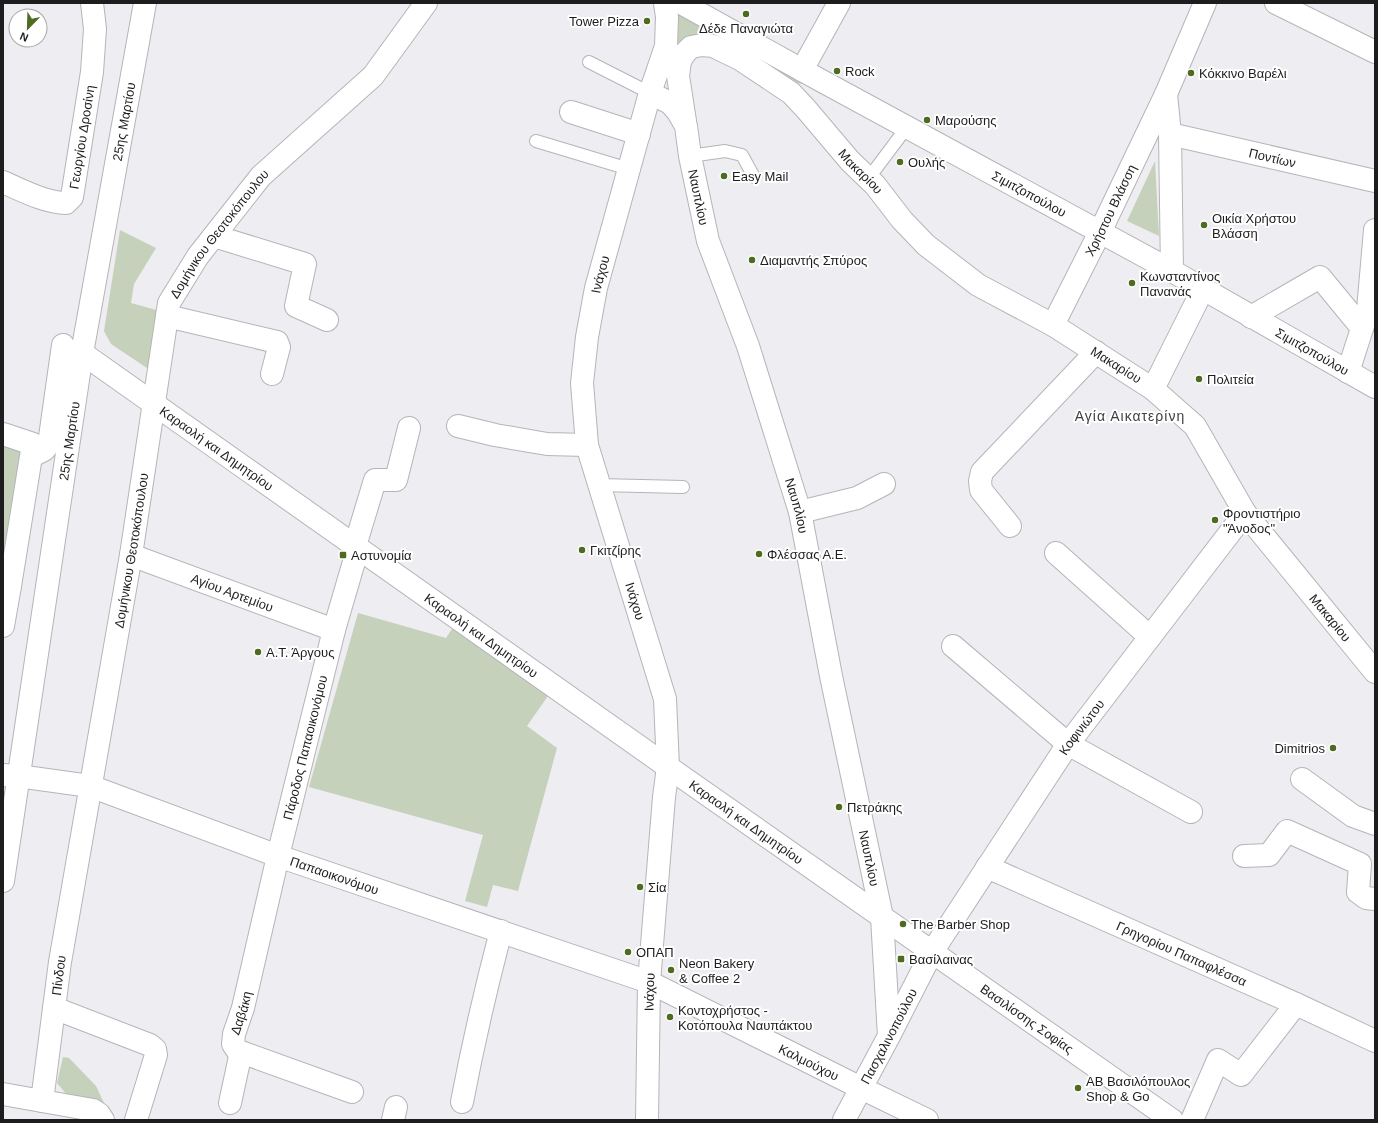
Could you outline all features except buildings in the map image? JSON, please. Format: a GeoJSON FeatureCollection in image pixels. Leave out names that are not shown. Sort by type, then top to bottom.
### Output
{"type":"FeatureCollection","features":[{"type":"Feature","properties":{"kind":"street","name":"Γεωργίου Δροσίνη"},"geometry":{"type":"LineString","coordinates":[[3,182],[39,197],[60,203],[66,203],[72,196],[92,72],[95,29],[92,3]]}},
{"type":"Feature","properties":{"kind":"street","name":"25ης Μαρτίου"},"geometry":{"type":"LineString","coordinates":[[3,881],[10,776],[73,349],[145,3]]}},
{"type":"Feature","properties":{"kind":"street","name":"Δομήνικου Θεοτοκόπουλου"},"geometry":{"type":"LineString","coordinates":[[90,786],[131,555],[168,303],[198,256],[261,176],[373,76],[426,3]]}},
{"type":"Feature","properties":{"kind":"street"},"geometry":{"type":"LineString","coordinates":[[650,93],[666,46],[667,17],[665,3]]}},
{"type":"Feature","properties":{"kind":"street","name":"Σιμιτζοπούλου"},"geometry":{"type":"LineString","coordinates":[[681,3],[1172,271],[1375,387]]}},
{"type":"Feature","properties":{"kind":"street"},"geometry":{"type":"LineString","coordinates":[[806,109],[811,75],[838,3]]}},
{"type":"Feature","properties":{"kind":"street","name":"Χρήστου Βλάσση"},"geometry":{"type":"LineString","coordinates":[[1053,325],[1100,232],[1166,94],[1205,3]]}},
{"type":"Feature","properties":{"kind":"street"},"geometry":{"type":"LineString","coordinates":[[1276,3],[1375,52]]}},
{"type":"Feature","properties":{"kind":"street","name":"Μακαρίου"},"geometry":{"type":"LineString","coordinates":[[686,126],[678,76],[680,60],[691,47],[702,45],[713,46],[740,59],[791,93],[850,161],[868,179],[902,220],[931,249],[978,285],[1053,325],[1153,389],[1195,426],[1245,513],[1375,672]]}},
{"type":"Feature","properties":{"kind":"street","name":"Ναυπλίου"},"geometry":{"type":"LineString","coordinates":[[650,93],[670,103],[678,112],[686,126],[690,156],[708,241],[748,346],[800,512],[831,676],[882,917],[889,1036]]}},
{"type":"Feature","properties":{"kind":"street","name":"Ινάχου"},"geometry":{"type":"LineString","coordinates":[[647,1120],[649,982],[664,797],[668,767],[666,699],[587,445],[582,383],[587,337],[596,288],[650,93]]}},
{"type":"Feature","properties":{"kind":"street","name":"Χρήστου Βλάσση"},"geometry":{"type":"LineString","coordinates":[[1166,94],[1170,134],[1172,271]]}},
{"type":"Feature","properties":{"kind":"street"},"geometry":{"type":"LineString","coordinates":[[571,112],[639,134]]}},
{"type":"Feature","properties":{"kind":"street","name":"Ποντίων"},"geometry":{"type":"LineString","coordinates":[[1170,134],[1375,181]]}},
{"type":"Feature","properties":{"kind":"street"},"geometry":{"type":"LineString","coordinates":[[214,236],[305,264],[296,306],[327,320]]}},
{"type":"Feature","properties":{"kind":"street"},"geometry":{"type":"LineString","coordinates":[[1348,372],[1368,310],[1374,237]]}},
{"type":"Feature","properties":{"kind":"street"},"geometry":{"type":"LineString","coordinates":[[1251,317],[1320,277],[1362,328]]}},
{"type":"Feature","properties":{"kind":"street"},"geometry":{"type":"LineString","coordinates":[[1153,389],[1203,289]]}},
{"type":"Feature","properties":{"kind":"street"},"geometry":{"type":"LineString","coordinates":[[167,316],[277,342],[279,347],[272,374]]}},
{"type":"Feature","properties":{"kind":"street","name":"Καραολή και Δημητρίου"},"geometry":{"type":"LineString","coordinates":[[73,349],[153,403],[882,917]]}},
{"type":"Feature","properties":{"kind":"street"},"geometry":{"type":"LineString","coordinates":[[3,434],[33,450],[44,450],[49,444],[73,349]]}},
{"type":"Feature","properties":{"kind":"street"},"geometry":{"type":"LineString","coordinates":[[1010,526],[981,490],[980,481],[982,472],[1096,352]]}},
{"type":"Feature","properties":{"kind":"street"},"geometry":{"type":"LineString","coordinates":[[458,426],[495,435],[547,444],[587,445]]}},
{"type":"Feature","properties":{"kind":"street","name":"Πάροδος Παπαοικονόμου"},"geometry":{"type":"LineString","coordinates":[[278,856],[334,630],[375,480],[396,480],[409,428]]}},
{"type":"Feature","properties":{"kind":"street"},"geometry":{"type":"LineString","coordinates":[[3,626],[7,585],[33,450]]}},
{"type":"Feature","properties":{"kind":"street"},"geometry":{"type":"LineString","coordinates":[[800,512],[857,498],[884,484]]}},
{"type":"Feature","properties":{"kind":"street","name":"Κοφινιώτου"},"geometry":{"type":"LineString","coordinates":[[932,952],[1068,744],[1245,513]]}},
{"type":"Feature","properties":{"kind":"street"},"geometry":{"type":"LineString","coordinates":[[1056,553],[1150,637]]}},
{"type":"Feature","properties":{"kind":"street","name":"Αγίου Αρτεμίου"},"geometry":{"type":"LineString","coordinates":[[131,555],[334,630]]}},
{"type":"Feature","properties":{"kind":"street"},"geometry":{"type":"LineString","coordinates":[[953,646],[1068,744],[1191,812]]}},
{"type":"Feature","properties":{"kind":"street","name":"Παπαοικονόμου"},"geometry":{"type":"LineString","coordinates":[[10,776],[90,786],[278,856],[649,982]]}},
{"type":"Feature","properties":{"kind":"street"},"geometry":{"type":"LineString","coordinates":[[1302,779],[1353,816],[1375,824]]}},
{"type":"Feature","properties":{"kind":"street","name":"Πίνδου"},"geometry":{"type":"LineString","coordinates":[[42,1101],[60,962],[90,786]]}},
{"type":"Feature","properties":{"kind":"street"},"geometry":{"type":"LineString","coordinates":[[1244,856],[1269,855],[1286,831],[1360,864],[1358,892],[1366,898],[1375,899]]}},
{"type":"Feature","properties":{"kind":"street","name":"Δαβάκη"},"geometry":{"type":"LineString","coordinates":[[278,856],[243,1008],[234,1034],[233,1044],[237,1050],[241,1052],[352,1092]]}},
{"type":"Feature","properties":{"kind":"street","name":"Γρηγορίου Παπαφλέσσα"},"geometry":{"type":"LineString","coordinates":[[987,867],[1296,1004],[1375,1041]]}},
{"type":"Feature","properties":{"kind":"street","name":"Βασιλίσσης Σοφίας"},"geometry":{"type":"LineString","coordinates":[[882,917],[1172,1120]]}},
{"type":"Feature","properties":{"kind":"street"},"geometry":{"type":"LineString","coordinates":[[462,1102],[483,996],[501,931]]}},
{"type":"Feature","properties":{"kind":"street","name":"Πασχαλινοπούλου"},"geometry":{"type":"LineString","coordinates":[[844,1120],[932,952]]}},
{"type":"Feature","properties":{"kind":"street","name":"Καλμούχου"},"geometry":{"type":"LineString","coordinates":[[649,982],[927,1120]]}},
{"type":"Feature","properties":{"kind":"street"},"geometry":{"type":"LineString","coordinates":[[1192,1120],[1218,1060],[1241,1075],[1296,1004]]}},
{"type":"Feature","properties":{"kind":"street"},"geometry":{"type":"LineString","coordinates":[[54,1008],[150,1045],[155,1049],[156,1055],[136,1120]]}},
{"type":"Feature","properties":{"kind":"street"},"geometry":{"type":"LineString","coordinates":[[230,1103],[241,1052]]}},
{"type":"Feature","properties":{"kind":"street"},"geometry":{"type":"LineString","coordinates":[[3,1094],[93,1110],[99,1114],[103,1120]]}},
{"type":"Feature","properties":{"kind":"lane"},"geometry":{"type":"LineString","coordinates":[[589,62],[650,93]]}},
{"type":"Feature","properties":{"kind":"lane"},"geometry":{"type":"LineString","coordinates":[[868,179],[907,127]]}},
{"type":"Feature","properties":{"kind":"lane"},"geometry":{"type":"LineString","coordinates":[[536,141],[629,169]]}},
{"type":"Feature","properties":{"kind":"lane"},"geometry":{"type":"LineString","coordinates":[[690,156],[725,151],[742,155],[754,178]]}},
{"type":"Feature","properties":{"kind":"lane"},"geometry":{"type":"LineString","coordinates":[[599,485],[683,487]]}},
{"type":"Feature","properties":{"kind":"green space"},"geometry":{"type":"Polygon","coordinates":[[[678,10],[805,84],[793,83],[762,65],[680,49],[675,43],[678,29],[678,10]]]}},
{"type":"Feature","properties":{"kind":"green space"},"geometry":{"type":"Polygon","coordinates":[[[1155,161],[1159,236],[1127,221],[1155,161]]]}},
{"type":"Feature","properties":{"kind":"green space"},"geometry":{"type":"Polygon","coordinates":[[[120,230],[156,248],[134,284],[131,303],[160,311],[153,372],[111,344],[104,331],[120,230]]]}},
{"type":"Feature","properties":{"kind":"green space"},"geometry":{"type":"Polygon","coordinates":[[[3,441],[26,448],[3,578],[3,441]]]}},
{"type":"Feature","properties":{"kind":"green space"},"geometry":{"type":"Polygon","coordinates":[[[358,613],[446,638],[454,626],[550,693],[527,726],[557,748],[518,891],[493,885],[487,907],[465,901],[483,835],[309,787],[358,613]]]}},
{"type":"Feature","properties":{"kind":"green space"},"geometry":{"type":"Polygon","coordinates":[[[63,1057],[69,1058],[96,1086],[104,1103],[68,1096],[57,1083],[63,1057]]]}},
{"type":"Feature","properties":{"kind":"place","name":"Δέδε Παναγιώτα"},"geometry":{"type":"Point","coordinates":[746,14]}},
{"type":"Feature","properties":{"kind":"place","name":"Tower Pizza"},"geometry":{"type":"Point","coordinates":[647,21]}},
{"type":"Feature","properties":{"kind":"place","name":"Rock"},"geometry":{"type":"Point","coordinates":[837,71]}},
{"type":"Feature","properties":{"kind":"place","name":"Κόκκινο Βαρέλι"},"geometry":{"type":"Point","coordinates":[1191,73]}},
{"type":"Feature","properties":{"kind":"place","name":"Μαρούσης"},"geometry":{"type":"Point","coordinates":[927,120]}},
{"type":"Feature","properties":{"kind":"place","name":"Ουλής"},"geometry":{"type":"Point","coordinates":[900,162]}},
{"type":"Feature","properties":{"kind":"place","name":"Easy Mail"},"geometry":{"type":"Point","coordinates":[724,176]}},
{"type":"Feature","properties":{"kind":"place","name":"Οικία Χρήστου Βλάσση"},"geometry":{"type":"Point","coordinates":[1204,225]}},
{"type":"Feature","properties":{"kind":"place","name":"Διαμαντής Σπύρος"},"geometry":{"type":"Point","coordinates":[752,260]}},
{"type":"Feature","properties":{"kind":"place","name":"Κωνσταντίνος Πανανάς"},"geometry":{"type":"Point","coordinates":[1132,283]}},
{"type":"Feature","properties":{"kind":"place","name":"Πολιτεία"},"geometry":{"type":"Point","coordinates":[1199,379]}},
{"type":"Feature","properties":{"kind":"place","name":"Φροντιστήριο \"Άνοδος\""},"geometry":{"type":"Point","coordinates":[1215,520]}},
{"type":"Feature","properties":{"kind":"place","name":"Γκιτζίρης"},"geometry":{"type":"Point","coordinates":[582,550]}},
{"type":"Feature","properties":{"kind":"place","name":"Φλέσσας Α.Ε."},"geometry":{"type":"Point","coordinates":[759,554]}},
{"type":"Feature","properties":{"kind":"place","name":"Αστυνομία"},"geometry":{"type":"Point","coordinates":[343,555]}},
{"type":"Feature","properties":{"kind":"place","name":"Α.Τ. Άργους"},"geometry":{"type":"Point","coordinates":[258,652]}},
{"type":"Feature","properties":{"kind":"place","name":"Dimitrios"},"geometry":{"type":"Point","coordinates":[1333,748]}},
{"type":"Feature","properties":{"kind":"place","name":"Πετράκης"},"geometry":{"type":"Point","coordinates":[839,807]}},
{"type":"Feature","properties":{"kind":"place","name":"Σία"},"geometry":{"type":"Point","coordinates":[640,887]}},
{"type":"Feature","properties":{"kind":"place","name":"The Barber Shop"},"geometry":{"type":"Point","coordinates":[903,924]}},
{"type":"Feature","properties":{"kind":"place","name":"ΟΠΑΠ"},"geometry":{"type":"Point","coordinates":[628,952]}},
{"type":"Feature","properties":{"kind":"place","name":"Βασίλαινας"},"geometry":{"type":"Point","coordinates":[901,959]}},
{"type":"Feature","properties":{"kind":"place","name":"Neon Bakery & Coffee 2"},"geometry":{"type":"Point","coordinates":[671,970]}},
{"type":"Feature","properties":{"kind":"place","name":"Κοντοχρήστος - Κοτόπουλα Ναυπάκτου"},"geometry":{"type":"Point","coordinates":[670,1017]}},
{"type":"Feature","properties":{"kind":"place","name":"ΑΒ Βασιλόπουλος Shop & Go"},"geometry":{"type":"Point","coordinates":[1078,1088]}},
{"type":"Feature","properties":{"kind":"district","name":"Αγία Αικατερίνη"},"geometry":{"type":"Point","coordinates":[1130,416]}}]}
